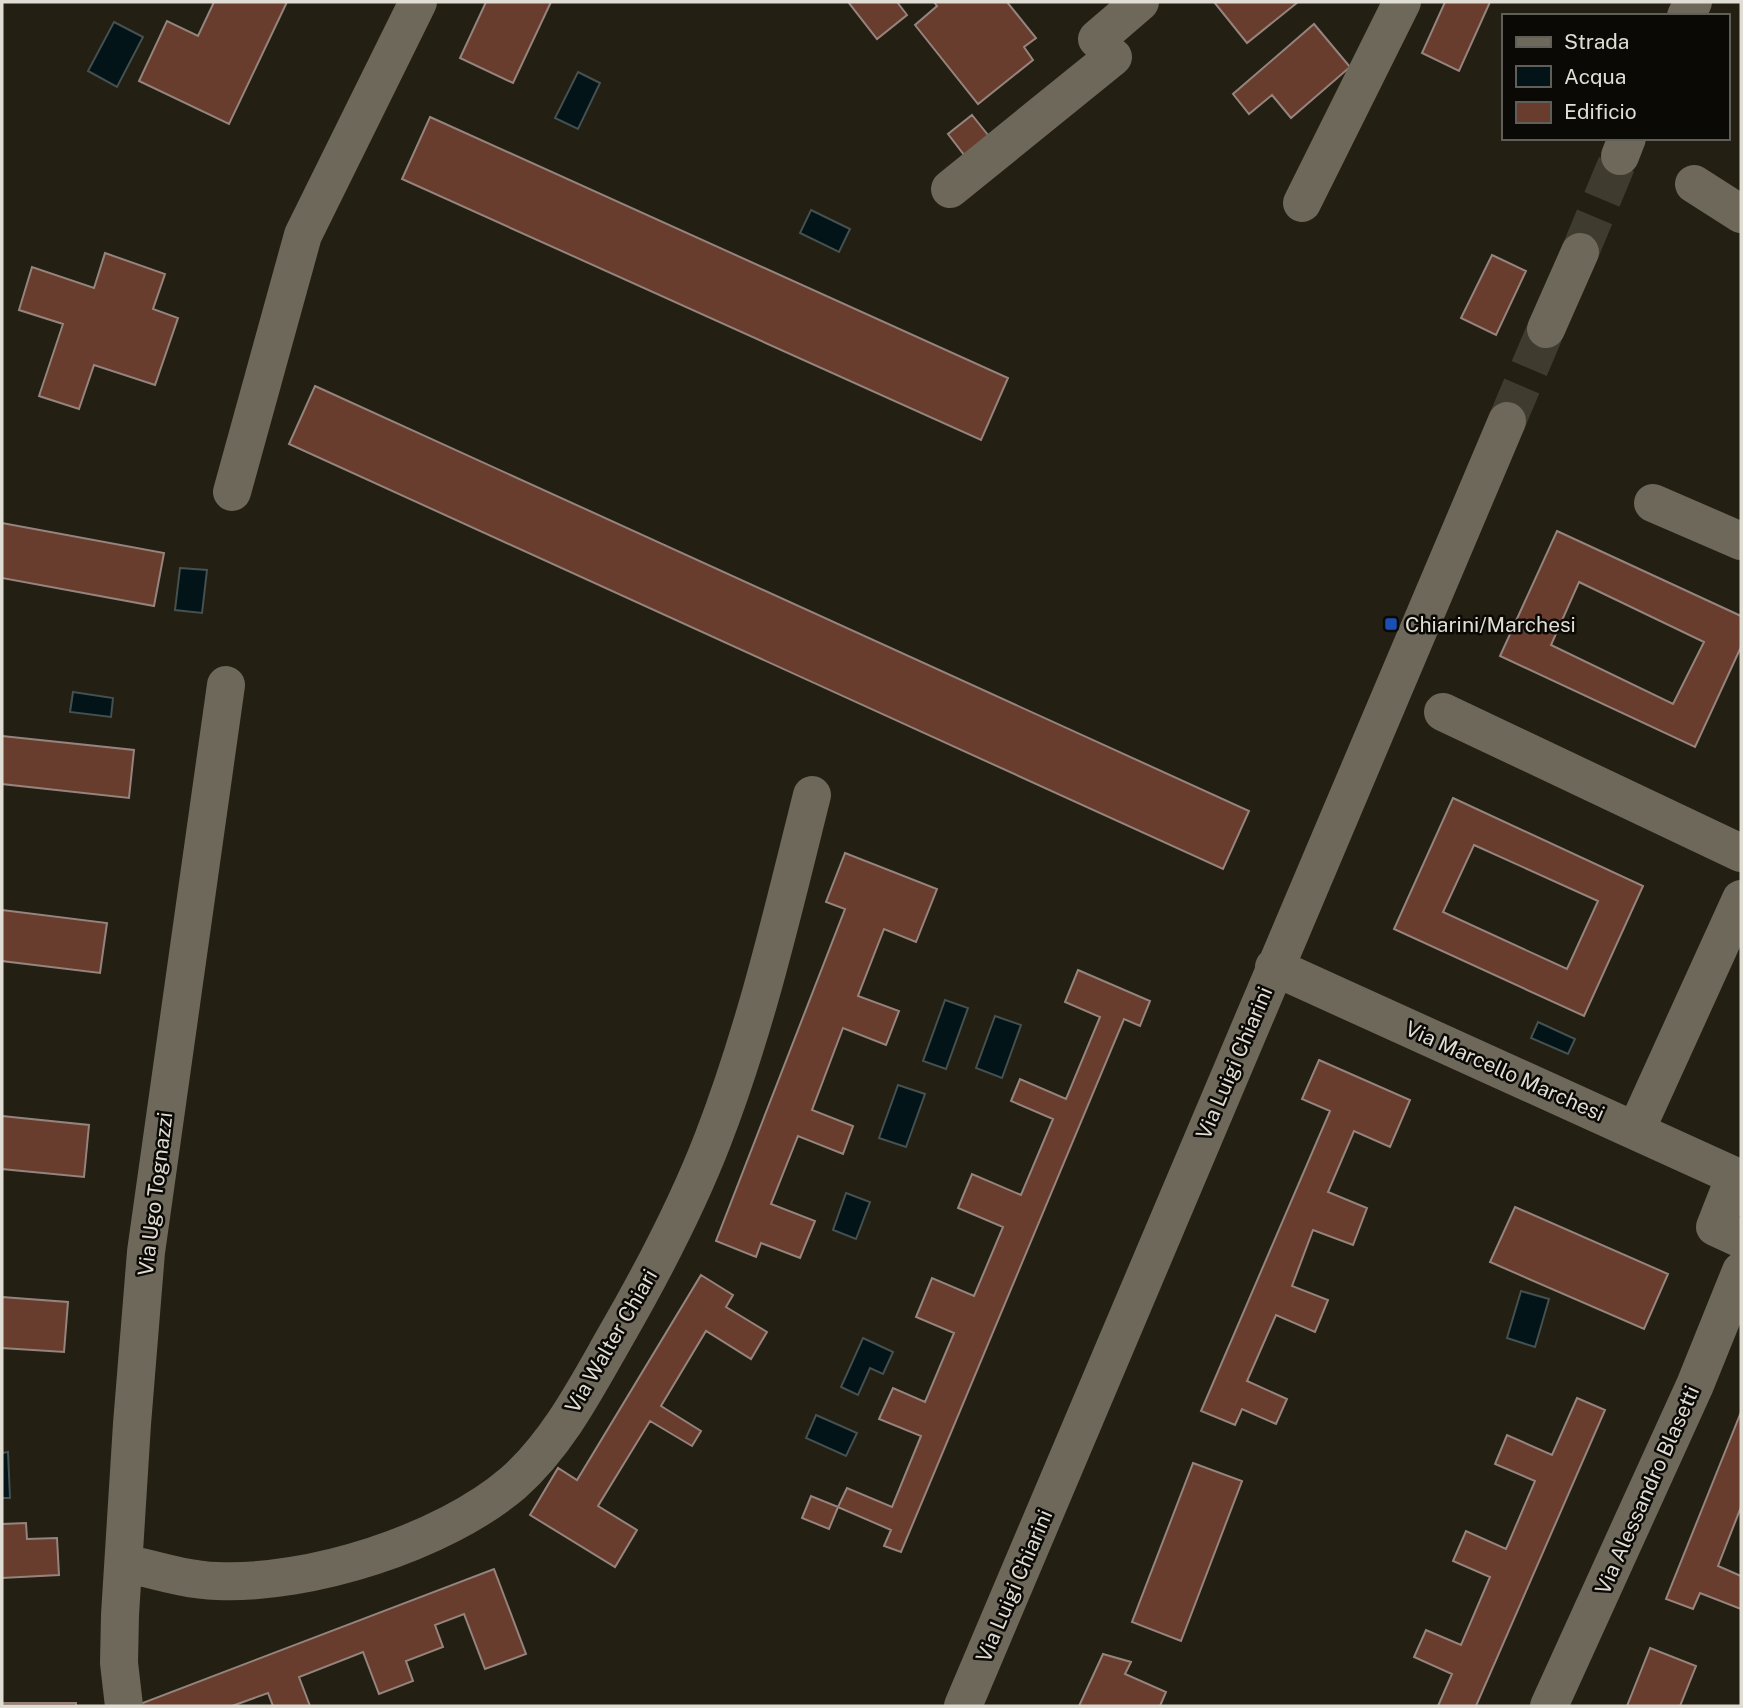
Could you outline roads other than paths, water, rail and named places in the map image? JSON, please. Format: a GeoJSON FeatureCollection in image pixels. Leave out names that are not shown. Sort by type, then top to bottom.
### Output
{"type":"FeatureCollection","features":[{"type":"Feature","properties":{"kind":"street"},"geometry":{"type":"LineString","coordinates":[[232,492],[303,235],[418,2]]}},
{"type":"Feature","properties":{"kind":"street"},"geometry":{"type":"LineString","coordinates":[[950,189],[1105,48],[1140,2]]}},
{"type":"Feature","properties":{"kind":"street"},"geometry":{"type":"LineString","coordinates":[[1302,203],[1402,2]]}},
{"type":"Feature","properties":{"kind":"street"},"geometry":{"type":"LineString","coordinates":[[1694,184],[1741,214]]}},
{"type":"Feature","properties":{"kind":"street"},"geometry":{"type":"LineString","coordinates":[[1546,329],[1580,252]]}},
{"type":"Feature","properties":{"kind":"street","name":"Via Luigi Chiarini"},"geometry":{"type":"LineString","coordinates":[[963,1706],[1507,421]]}},
{"type":"Feature","properties":{"kind":"street"},"geometry":{"type":"LineString","coordinates":[[1653,503],[1741,541]]}},
{"type":"Feature","properties":{"kind":"street","name":"Via Ugo Tognazzi"},"geometry":{"type":"LineString","coordinates":[[124,1706],[119,1662],[132,1424],[146,1252],[226,685]]}},
{"type":"Feature","properties":{"kind":"street"},"geometry":{"type":"LineString","coordinates":[[1443,712],[1741,853]]}},
{"type":"Feature","properties":{"kind":"street","name":"Via Walter Chiari"},"geometry":{"type":"LineString","coordinates":[[125,1563],[215,1581],[270,1580],[328,1567],[386,1551],[457,1520],[486,1503],[513,1482],[537,1458],[562,1426],[634,1305],[679,1220],[713,1140],[760,999],[812,795]]}},
{"type":"Feature","properties":{"kind":"street"},"geometry":{"type":"LineString","coordinates":[[1636,1130],[1741,899]]}},
{"type":"Feature","properties":{"kind":"street","name":"Via Marcello Marchesi"},"geometry":{"type":"LineString","coordinates":[[1275,967],[1738,1177],[1715,1227],[1741,1239]]}},
{"type":"Feature","properties":{"kind":"street","name":"Via Alessandro Blasetti"},"geometry":{"type":"LineString","coordinates":[[1549,1706],[1695,1385],[1741,1271]]}},
{"type":"Feature","properties":{"kind":"water"},"geometry":{"type":"Polygon","coordinates":[[[114,22],[143,37],[117,87],[88,71],[114,22]]]}},
{"type":"Feature","properties":{"kind":"water"},"geometry":{"type":"Polygon","coordinates":[[[578,72],[600,83],[578,129],[555,118],[578,72]]]}},
{"type":"Feature","properties":{"kind":"water"},"geometry":{"type":"Polygon","coordinates":[[[811,210],[850,229],[839,252],[800,233],[811,210]]]}},
{"type":"Feature","properties":{"kind":"water"},"geometry":{"type":"Polygon","coordinates":[[[180,568],[207,570],[202,613],[175,610],[180,568]]]}},
{"type":"Feature","properties":{"kind":"water"},"geometry":{"type":"Polygon","coordinates":[[[73,692],[113,698],[111,717],[70,712],[73,692]]]}},
{"type":"Feature","properties":{"kind":"water"},"geometry":{"type":"Polygon","coordinates":[[[945,1000],[968,1008],[946,1069],[923,1061],[945,1000]]]}},
{"type":"Feature","properties":{"kind":"water"},"geometry":{"type":"Polygon","coordinates":[[[995,1016],[1021,1025],[1002,1078],[976,1068],[995,1016]]]}},
{"type":"Feature","properties":{"kind":"water"},"geometry":{"type":"Polygon","coordinates":[[[1538,1022],[1575,1039],[1568,1054],[1531,1038],[1538,1022]]]}},
{"type":"Feature","properties":{"kind":"water"},"geometry":{"type":"Polygon","coordinates":[[[898,1085],[925,1094],[906,1147],[879,1138],[898,1085]]]}},
{"type":"Feature","properties":{"kind":"water"},"geometry":{"type":"Polygon","coordinates":[[[846,1193],[870,1202],[856,1239],[833,1230],[846,1193]]]}},
{"type":"Feature","properties":{"kind":"water"},"geometry":{"type":"Polygon","coordinates":[[[1521,1291],[1549,1299],[1535,1347],[1507,1338],[1521,1291]]]}},
{"type":"Feature","properties":{"kind":"water"},"geometry":{"type":"Polygon","coordinates":[[[863,1338],[893,1352],[883,1374],[870,1368],[858,1395],[841,1387],[863,1338]]]}},
{"type":"Feature","properties":{"kind":"water"},"geometry":{"type":"Polygon","coordinates":[[[816,1415],[857,1433],[846,1456],[806,1438],[816,1415]]]}},
{"type":"Feature","properties":{"kind":"water"},"geometry":{"type":"Polygon","coordinates":[[[8,1452],[10,1498],[2,1498],[2,1453],[8,1452]]]}},
{"type":"Feature","properties":{"kind":"tunnel"},"geometry":{"type":"LineString","coordinates":[[1580,252],[1620,156]]}},
{"type":"Feature","properties":{"kind":"tunnel"},"geometry":{"type":"LineString","coordinates":[[1507,421],[1546,329]]}},
{"type":"Feature","properties":{"kind":"place","name":"Chiarini/Marchesi"},"geometry":{"type":"Point","coordinates":[1391,624]}}]}
